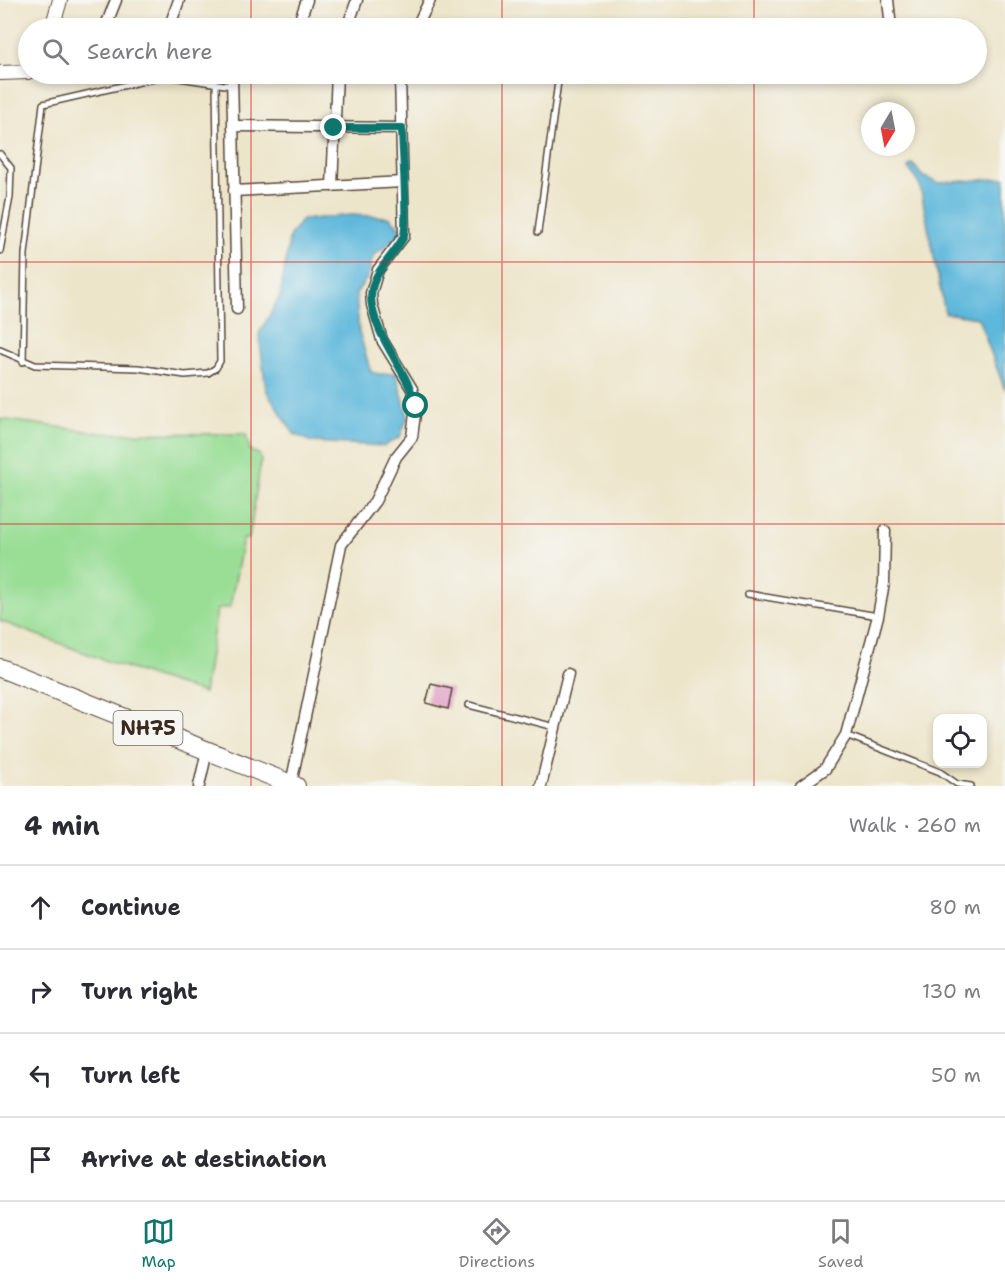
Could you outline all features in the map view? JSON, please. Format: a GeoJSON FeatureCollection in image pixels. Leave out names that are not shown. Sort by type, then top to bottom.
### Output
{"type":"FeatureCollection","features":[{"type":"Feature","properties":{"kind":"highway","name":"NH75"},"geometry":{"type":"LineString","coordinates":[[0,668],[293,785]]}},
{"type":"Feature","properties":{"kind":"street"},"geometry":{"type":"LineString","coordinates":[[55,18],[60,0]]}},
{"type":"Feature","properties":{"kind":"street"},"geometry":{"type":"LineString","coordinates":[[109,18],[116,0]]}},
{"type":"Feature","properties":{"kind":"street"},"geometry":{"type":"LineString","coordinates":[[173,18],[179,0]]}},
{"type":"Feature","properties":{"kind":"street"},"geometry":{"type":"LineString","coordinates":[[301,18],[307,0]]}},
{"type":"Feature","properties":{"kind":"street"},"geometry":{"type":"LineString","coordinates":[[351,18],[357,0]]}},
{"type":"Feature","properties":{"kind":"street"},"geometry":{"type":"LineString","coordinates":[[421,18],[430,0]]}},
{"type":"Feature","properties":{"kind":"street"},"geometry":{"type":"LineString","coordinates":[[888,0],[890,18]]}},
{"type":"Feature","properties":{"kind":"street"},"geometry":{"type":"LineString","coordinates":[[0,73],[18,72]]}},
{"type":"Feature","properties":{"kind":"street"},"geometry":{"type":"LineString","coordinates":[[332,186],[336,84]]}},
{"type":"Feature","properties":{"kind":"street"},"geometry":{"type":"LineString","coordinates":[[293,785],[341,545],[375,501],[396,457],[412,437],[416,406],[412,388],[382,340],[371,293],[378,270],[404,237],[400,84]]}},
{"type":"Feature","properties":{"kind":"street"},"geometry":{"type":"LineString","coordinates":[[232,86],[237,309]]}},
{"type":"Feature","properties":{"kind":"street"},"geometry":{"type":"LineString","coordinates":[[233,126],[402,128]]}},
{"type":"Feature","properties":{"kind":"street"},"geometry":{"type":"LineString","coordinates":[[234,191],[403,182]]}},
{"type":"Feature","properties":{"kind":"street"},"geometry":{"type":"LineString","coordinates":[[801,786],[825,769],[846,735],[879,615],[884,583],[885,531]]}},
{"type":"Feature","properties":{"kind":"street"},"geometry":{"type":"LineString","coordinates":[[541,786],[568,674]]}},
{"type":"Feature","properties":{"kind":"street"},"geometry":{"type":"LineString","coordinates":[[199,786],[207,751]]}},
{"type":"Feature","properties":{"kind":"lane"},"geometry":{"type":"LineString","coordinates":[[23,362],[25,254],[43,104],[131,84]]}},
{"type":"Feature","properties":{"kind":"lane"},"geometry":{"type":"LineString","coordinates":[[0,350],[23,362],[35,365],[138,368],[185,375],[208,373],[216,368],[220,361],[216,84],[232,86]]}},
{"type":"Feature","properties":{"kind":"lane"},"geometry":{"type":"LineString","coordinates":[[538,232],[558,84]]}},
{"type":"Feature","properties":{"kind":"lane"},"geometry":{"type":"LineString","coordinates":[[0,154],[11,168],[10,198],[0,251]]}},
{"type":"Feature","properties":{"kind":"lane"},"geometry":{"type":"LineString","coordinates":[[748,594],[879,615]]}},
{"type":"Feature","properties":{"kind":"lane"},"geometry":{"type":"LineString","coordinates":[[469,705],[555,727]]}},
{"type":"Feature","properties":{"kind":"lane"},"geometry":{"type":"LineString","coordinates":[[846,735],[940,772],[957,784],[970,786]]}},
{"type":"Feature","properties":{"kind":"green space"},"geometry":{"type":"Polygon","coordinates":[[[0,419],[101,433],[246,434],[250,451],[259,454],[261,460],[249,539],[243,539],[230,607],[217,609],[204,693],[112,663],[0,621],[0,419]]]}},
{"type":"Feature","properties":{"kind":"water"},"geometry":{"type":"Polygon","coordinates":[[[913,164],[922,176],[938,183],[1005,178],[1005,390],[978,318],[945,313],[920,186],[908,167],[913,164]]]}},
{"type":"Feature","properties":{"kind":"water"},"geometry":{"type":"Polygon","coordinates":[[[351,215],[389,217],[401,228],[401,234],[373,256],[368,277],[356,293],[359,332],[371,372],[396,373],[408,416],[400,437],[384,446],[312,442],[294,434],[266,390],[259,334],[280,296],[290,235],[302,220],[351,215]]]}},
{"type":"Feature","properties":{"kind":"building"},"geometry":{"type":"Polygon","coordinates":[[[431,684],[452,689],[448,709],[426,703],[431,684]]]}},
{"type":"Feature","properties":{"kind":"route"},"geometry":{"type":"LineString","coordinates":[[334,128],[402,128],[404,237],[378,270],[371,293],[382,340],[412,388],[416,406]]}}]}
